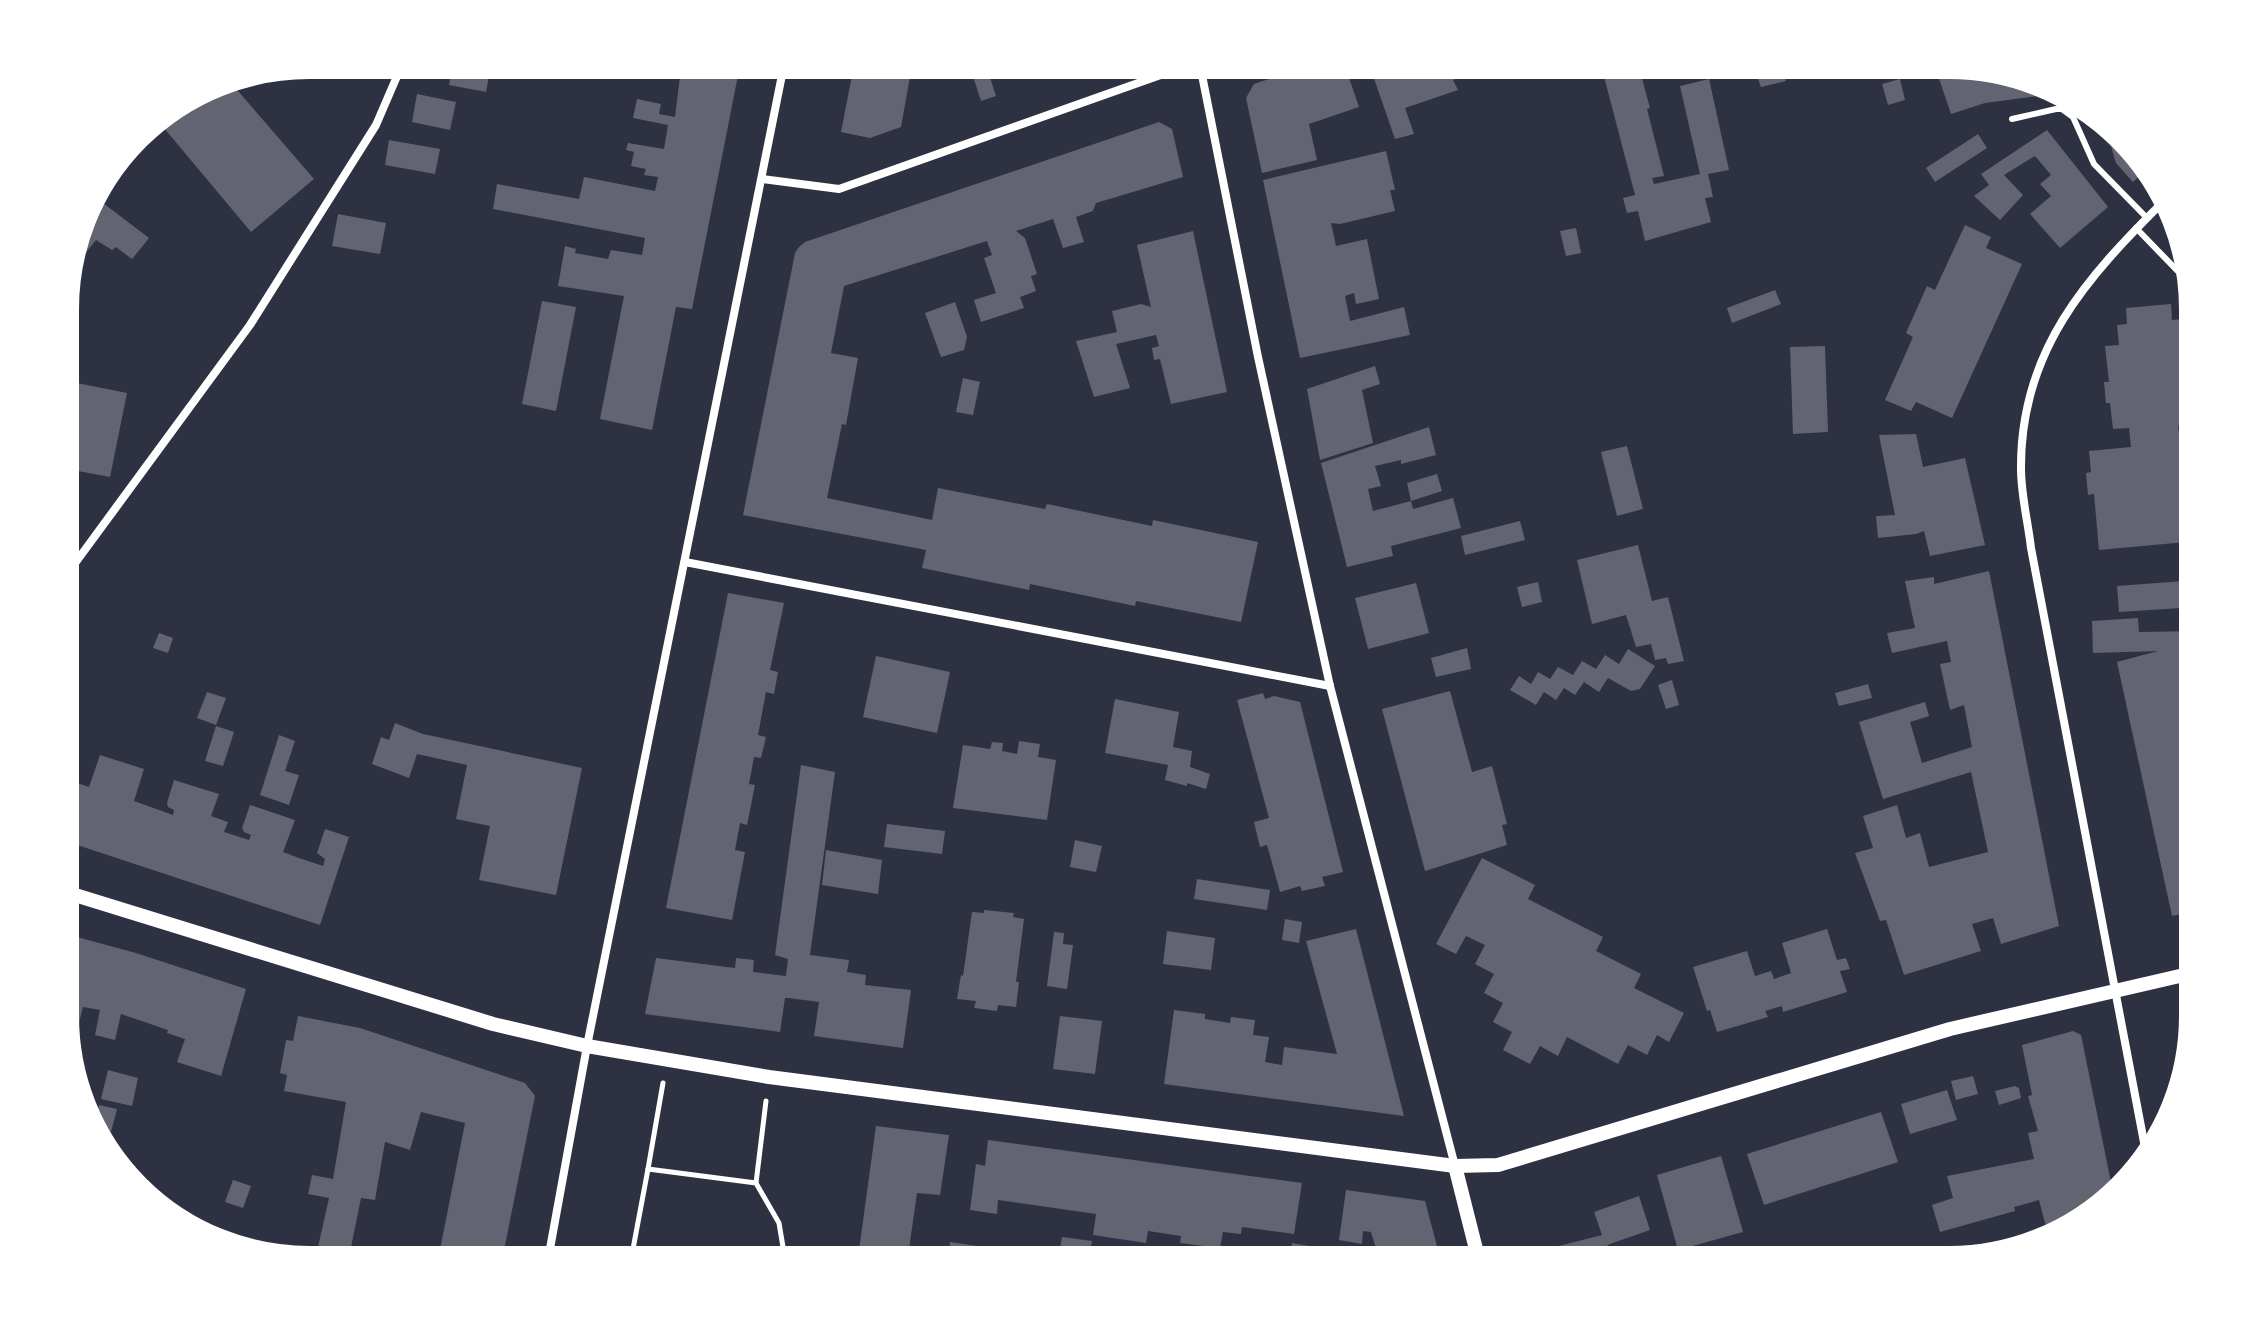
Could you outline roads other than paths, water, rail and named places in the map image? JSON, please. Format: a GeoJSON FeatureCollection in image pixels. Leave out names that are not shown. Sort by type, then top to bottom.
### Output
{"type":"FeatureCollection","features":[{"type":"Feature","properties":{"kind":"street"},"geometry":{"type":"LineString","coordinates":[[762,179],[839,189],[1160,74]]}},
{"type":"Feature","properties":{"kind":"street"},"geometry":{"type":"LineString","coordinates":[[1204,74],[1264,386],[1330,686],[1476,1250]]}},
{"type":"Feature","properties":{"kind":"street"},"geometry":{"type":"LineString","coordinates":[[74,565],[250,325],[376,125],[398,75]]}},
{"type":"Feature","properties":{"kind":"street"},"geometry":{"type":"LineString","coordinates":[[550,1251],[587,1046],[782,75]]}},
{"type":"Feature","properties":{"kind":"street"},"geometry":{"type":"LineString","coordinates":[[2144,1145],[2031,548],[2021,470],[2027,399],[2051,338],[2088,281],[2160,205]]}},
{"type":"Feature","properties":{"kind":"street"},"geometry":{"type":"LineString","coordinates":[[685,562],[1330,686]]}},
{"type":"Feature","properties":{"kind":"street"},"geometry":{"type":"LineString","coordinates":[[74,895],[493,1024],[587,1046],[769,1077],[1455,1166],[1498,1165],[1950,1029],[2183,975]]}},
{"type":"Feature","properties":{"kind":"lane"},"geometry":{"type":"LineString","coordinates":[[2012,119],[2056,109],[2069,113],[2094,164],[2147,218]]}},
{"type":"Feature","properties":{"kind":"lane"},"geometry":{"type":"LineString","coordinates":[[2136,228],[2180,274]]}}]}
